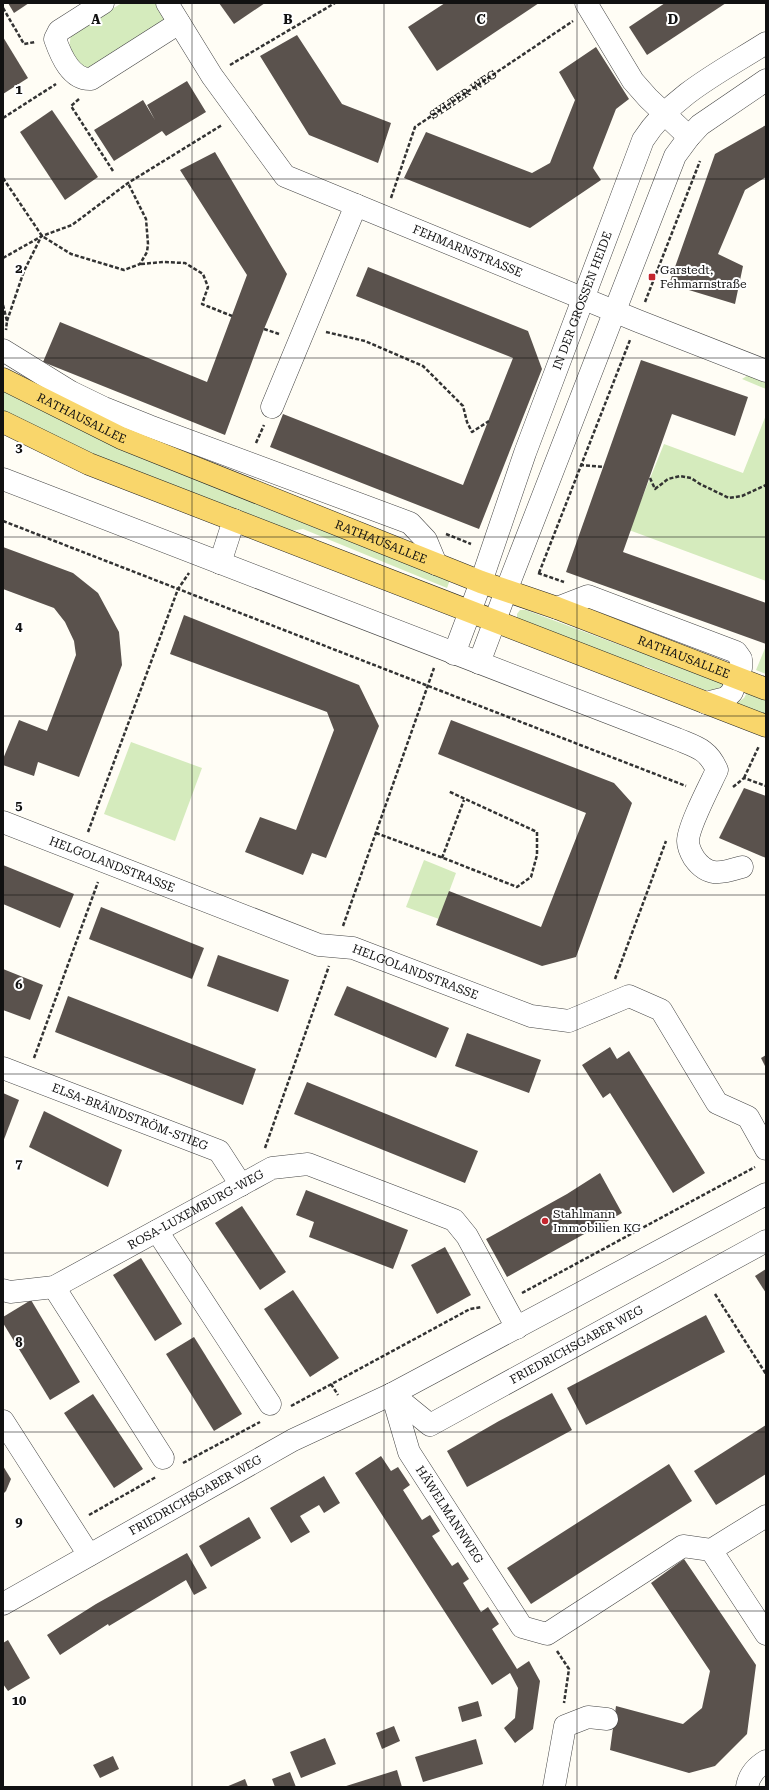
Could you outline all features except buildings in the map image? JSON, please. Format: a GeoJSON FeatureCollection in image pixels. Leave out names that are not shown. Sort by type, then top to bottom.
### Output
{"type":"FeatureCollection","features":[{"type":"Feature","properties":{"kind":"main road","name":"RATHAUSALLEE"},"geometry":{"type":"LineString","coordinates":[[3,379],[121,438],[481,582],[557,608],[766,689]]}},
{"type":"Feature","properties":{"kind":"main road"},"geometry":{"type":"LineString","coordinates":[[3,422],[89,464],[706,703],[763,735]]}},
{"type":"Feature","properties":{"kind":"street"},"geometry":{"type":"LineString","coordinates":[[103,3],[59,31],[55,39],[78,76],[91,79],[179,22]]}},
{"type":"Feature","properties":{"kind":"street","name":"FEHMARNSTRASSE"},"geometry":{"type":"LineString","coordinates":[[167,3],[212,76],[285,176],[766,372]]}},
{"type":"Feature","properties":{"kind":"street"},"geometry":{"type":"LineString","coordinates":[[588,6],[633,81],[688,137]]}},
{"type":"Feature","properties":{"kind":"street","name":"IN DER GROSSEN HEIDE"},"geometry":{"type":"LineString","coordinates":[[447,651],[471,612],[525,453],[643,140],[653,124],[663,113],[681,98],[766,43]]}},
{"type":"Feature","properties":{"kind":"street"},"geometry":{"type":"LineString","coordinates":[[480,663],[506,591],[616,312],[675,156],[688,137],[700,125],[766,80]]}},
{"type":"Feature","properties":{"kind":"street"},"geometry":{"type":"LineString","coordinates":[[272,407],[356,205]]}},
{"type":"Feature","properties":{"kind":"street"},"geometry":{"type":"LineString","coordinates":[[4,343],[71,392],[104,408],[410,524],[426,540],[436,564]]}},
{"type":"Feature","properties":{"kind":"street"},"geometry":{"type":"LineString","coordinates":[[3,479],[677,739],[706,752],[717,770],[696,790],[688,840],[691,853],[699,866],[712,872],[723,873],[742,867]]}},
{"type":"Feature","properties":{"kind":"street"},"geometry":{"type":"LineString","coordinates":[[220,563],[234,520]]}},
{"type":"Feature","properties":{"kind":"street"},"geometry":{"type":"LineString","coordinates":[[706,703],[726,698],[732,692],[738,678]]}},
{"type":"Feature","properties":{"kind":"street","name":"HELGOLANDSTRASSE"},"geometry":{"type":"LineString","coordinates":[[3,822],[81,851],[319,945],[353,948],[531,1016],[569,1021],[629,996],[661,1010],[717,1103],[748,1117],[763,1157]]}},
{"type":"Feature","properties":{"kind":"street","name":"ELSA-BRÄNDSTRÖM-STIEG"},"geometry":{"type":"LineString","coordinates":[[3,1068],[219,1151],[241,1185]]}},
{"type":"Feature","properties":{"kind":"street","name":"ROSA-LUXEMBURG-WEG"},"geometry":{"type":"LineString","coordinates":[[3,1290],[10,1292],[54,1287],[272,1168],[308,1164],[454,1220],[467,1236],[517,1328]]}},
{"type":"Feature","properties":{"kind":"street","name":"FRIEDRICHSGABER WEG"},"geometry":{"type":"LineString","coordinates":[[3,1604],[293,1440],[392,1394],[766,1194]]}},
{"type":"Feature","properties":{"kind":"street"},"geometry":{"type":"LineString","coordinates":[[157,1231],[274,1410]]}},
{"type":"Feature","properties":{"kind":"street","name":"FRIEDRICHSGABER WEG"},"geometry":{"type":"LineString","coordinates":[[392,1394],[430,1426],[766,1241]]}},
{"type":"Feature","properties":{"kind":"street"},"geometry":{"type":"LineString","coordinates":[[54,1287],[166,1467]]}},
{"type":"Feature","properties":{"kind":"street","name":"HÄWELMANNWEG"},"geometry":{"type":"LineString","coordinates":[[392,1394],[409,1452],[522,1627],[547,1634]]}},
{"type":"Feature","properties":{"kind":"street"},"geometry":{"type":"LineString","coordinates":[[3,1421],[90,1555]]}},
{"type":"Feature","properties":{"kind":"street"},"geometry":{"type":"LineString","coordinates":[[547,1634],[683,1546],[711,1550],[766,1516]]}},
{"type":"Feature","properties":{"kind":"street"},"geometry":{"type":"LineString","coordinates":[[711,1550],[766,1634]]}},
{"type":"Feature","properties":{"kind":"street"},"geometry":{"type":"LineString","coordinates":[[554,1787],[565,1726],[588,1717],[608,1719]]}},
{"type":"Feature","properties":{"kind":"street"},"geometry":{"type":"LineString","coordinates":[[747,1787],[748,1780],[758,1766],[766,1761]]}},
{"type":"Feature","properties":{"kind":"path"},"geometry":{"type":"LineString","coordinates":[[212,76],[334,3]]}},
{"type":"Feature","properties":{"kind":"path","name":"SYLTER WEG"},"geometry":{"type":"LineString","coordinates":[[384,216],[416,127],[588,6]]}},
{"type":"Feature","properties":{"kind":"path"},"geometry":{"type":"LineString","coordinates":[[3,8],[24,44],[55,39]]}},
{"type":"Feature","properties":{"kind":"path"},"geometry":{"type":"LineString","coordinates":[[3,118],[78,76],[86,93],[71,106],[113,171]]}},
{"type":"Feature","properties":{"kind":"path"},"geometry":{"type":"LineString","coordinates":[[3,258],[42,236],[72,225],[128,183],[239,114]]}},
{"type":"Feature","properties":{"kind":"path"},"geometry":{"type":"LineString","coordinates":[[3,178],[42,236],[70,254],[124,270],[140,264],[163,262],[185,263],[203,274],[208,287],[202,304],[232,316]]}},
{"type":"Feature","properties":{"kind":"path"},"geometry":{"type":"LineString","coordinates":[[128,183],[146,219],[147,252],[140,264]]}},
{"type":"Feature","properties":{"kind":"path"},"geometry":{"type":"LineString","coordinates":[[4,343],[7,321],[24,272],[42,236]]}},
{"type":"Feature","properties":{"kind":"path"},"geometry":{"type":"LineString","coordinates":[[3,305],[7,321]]}},
{"type":"Feature","properties":{"kind":"path"},"geometry":{"type":"LineString","coordinates":[[264,329],[299,342],[323,331],[365,341],[423,366],[463,406],[467,422],[472,432],[488,421]]}},
{"type":"Feature","properties":{"kind":"path"},"geometry":{"type":"LineString","coordinates":[[248,463],[272,407]]}},
{"type":"Feature","properties":{"kind":"path"},"geometry":{"type":"LineString","coordinates":[[650,478],[655,489],[668,480],[680,476],[691,478],[729,498],[742,496],[766,485]]}},
{"type":"Feature","properties":{"kind":"path"},"geometry":{"type":"LineString","coordinates":[[3,521],[718,798],[744,778],[763,735]]}},
{"type":"Feature","properties":{"kind":"path"},"geometry":{"type":"LineString","coordinates":[[81,851],[178,589],[188,576],[197,554]]}},
{"type":"Feature","properties":{"kind":"path"},"geometry":{"type":"LineString","coordinates":[[272,1168],[263,1154],[429,686],[447,651]]}},
{"type":"Feature","properties":{"kind":"path"},"geometry":{"type":"LineString","coordinates":[[744,778],[766,786]]}},
{"type":"Feature","properties":{"kind":"path"},"geometry":{"type":"LineString","coordinates":[[684,793],[696,790]]}},
{"type":"Feature","properties":{"kind":"path"},"geometry":{"type":"LineString","coordinates":[[376,833],[517,887],[531,877],[537,855],[537,832],[464,800],[448,791]]}},
{"type":"Feature","properties":{"kind":"path"},"geometry":{"type":"LineString","coordinates":[[442,858],[464,800]]}},
{"type":"Feature","properties":{"kind":"path"},"geometry":{"type":"LineString","coordinates":[[604,1006],[667,838]]}},
{"type":"Feature","properties":{"kind":"path"},"geometry":{"type":"LineString","coordinates":[[26,1077],[106,861]]}},
{"type":"Feature","properties":{"kind":"path"},"geometry":{"type":"LineString","coordinates":[[75,1533],[77,1521],[166,1467],[470,1309],[503,1303],[763,1157]]}},
{"type":"Feature","properties":{"kind":"path"},"geometry":{"type":"LineString","coordinates":[[703,1276],[766,1374]]}},
{"type":"Feature","properties":{"kind":"path"},"geometry":{"type":"LineString","coordinates":[[547,1634],[569,1670],[562,1718],[565,1726]]}},
{"type":"Feature","properties":{"kind":"green space"},"geometry":{"type":"Polygon","coordinates":[[[122,3],[160,3],[166,20],[91,69],[79,66],[69,48],[71,34],[122,3]]]}},
{"type":"Feature","properties":{"kind":"green space"},"geometry":{"type":"Polygon","coordinates":[[[766,364],[766,389],[742,379],[766,364]]]}},
{"type":"Feature","properties":{"kind":"green space"},"geometry":{"type":"Polygon","coordinates":[[[3,388],[451,577],[447,588],[303,529],[290,531],[113,463],[3,411],[3,388]]]}},
{"type":"Feature","properties":{"kind":"green space"},"geometry":{"type":"Polygon","coordinates":[[[766,415],[766,581],[629,530],[664,444],[743,473],[766,415]]]}},
{"type":"Feature","properties":{"kind":"green space"},"geometry":{"type":"Polygon","coordinates":[[[520,610],[526,610],[633,650],[650,654],[724,682],[726,686],[716,690],[705,690],[645,666],[636,666],[517,618],[517,614],[520,610]]]}},
{"type":"Feature","properties":{"kind":"green space"},"geometry":{"type":"Polygon","coordinates":[[[766,646],[766,674],[756,670],[766,646]]]}},
{"type":"Feature","properties":{"kind":"green space"},"geometry":{"type":"Polygon","coordinates":[[[748,691],[766,698],[766,713],[764,717],[734,705],[744,698],[748,691]]]}},
{"type":"Feature","properties":{"kind":"green space"},"geometry":{"type":"Polygon","coordinates":[[[131,742],[202,768],[175,841],[104,814],[131,742]]]}},
{"type":"Feature","properties":{"kind":"green space"},"geometry":{"type":"Polygon","coordinates":[[[424,860],[456,873],[439,919],[406,907],[424,860]]]}},
{"type":"Feature","properties":{"kind":"place","name":"Garstedt, Fehmarnstraße"},"geometry":{"type":"Point","coordinates":[652,277]}},
{"type":"Feature","properties":{"kind":"place","name":"Stahlmann Immobilien KG"},"geometry":{"type":"Point","coordinates":[545,1221]}}]}
